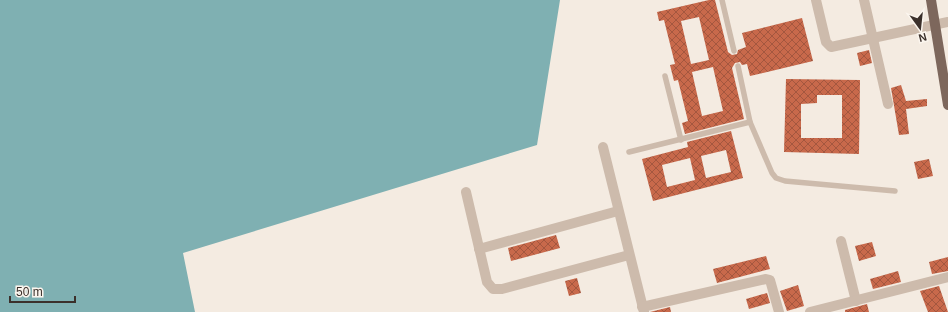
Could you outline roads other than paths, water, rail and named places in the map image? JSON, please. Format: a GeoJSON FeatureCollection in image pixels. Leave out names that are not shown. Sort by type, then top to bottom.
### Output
{"type":"FeatureCollection","features":[{"type":"Feature","properties":{"kind":"main road"},"geometry":{"type":"LineString","coordinates":[[931,0],[948,105]]}},
{"type":"Feature","properties":{"kind":"street"},"geometry":{"type":"LineString","coordinates":[[816,0],[829,45],[835,47],[948,22]]}},
{"type":"Feature","properties":{"kind":"street"},"geometry":{"type":"LineString","coordinates":[[864,0],[888,104]]}},
{"type":"Feature","properties":{"kind":"street"},"geometry":{"type":"LineString","coordinates":[[602,147],[643,310],[766,279],[770,280],[779,312]]}},
{"type":"Feature","properties":{"kind":"street"},"geometry":{"type":"LineString","coordinates":[[466,192],[487,282],[493,289],[502,289],[629,254]]}},
{"type":"Feature","properties":{"kind":"street"},"geometry":{"type":"LineString","coordinates":[[479,249],[618,211]]}},
{"type":"Feature","properties":{"kind":"street"},"geometry":{"type":"LineString","coordinates":[[841,241],[856,301]]}},
{"type":"Feature","properties":{"kind":"street"},"geometry":{"type":"LineString","coordinates":[[810,312],[948,277]]}},
{"type":"Feature","properties":{"kind":"lane"},"geometry":{"type":"LineString","coordinates":[[722,0],[734,51]]}},
{"type":"Feature","properties":{"kind":"lane"},"geometry":{"type":"LineString","coordinates":[[738,66],[750,122],[772,173],[779,179],[785,181],[895,191]]}},
{"type":"Feature","properties":{"kind":"lane"},"geometry":{"type":"LineString","coordinates":[[665,76],[681,140]]}},
{"type":"Feature","properties":{"kind":"lane"},"geometry":{"type":"LineString","coordinates":[[629,152],[750,122]]}},
{"type":"Feature","properties":{"kind":"water"},"geometry":{"type":"Polygon","coordinates":[[[0,0],[560,0],[537,145],[183,253],[195,312],[0,312],[0,0]]]}}]}
